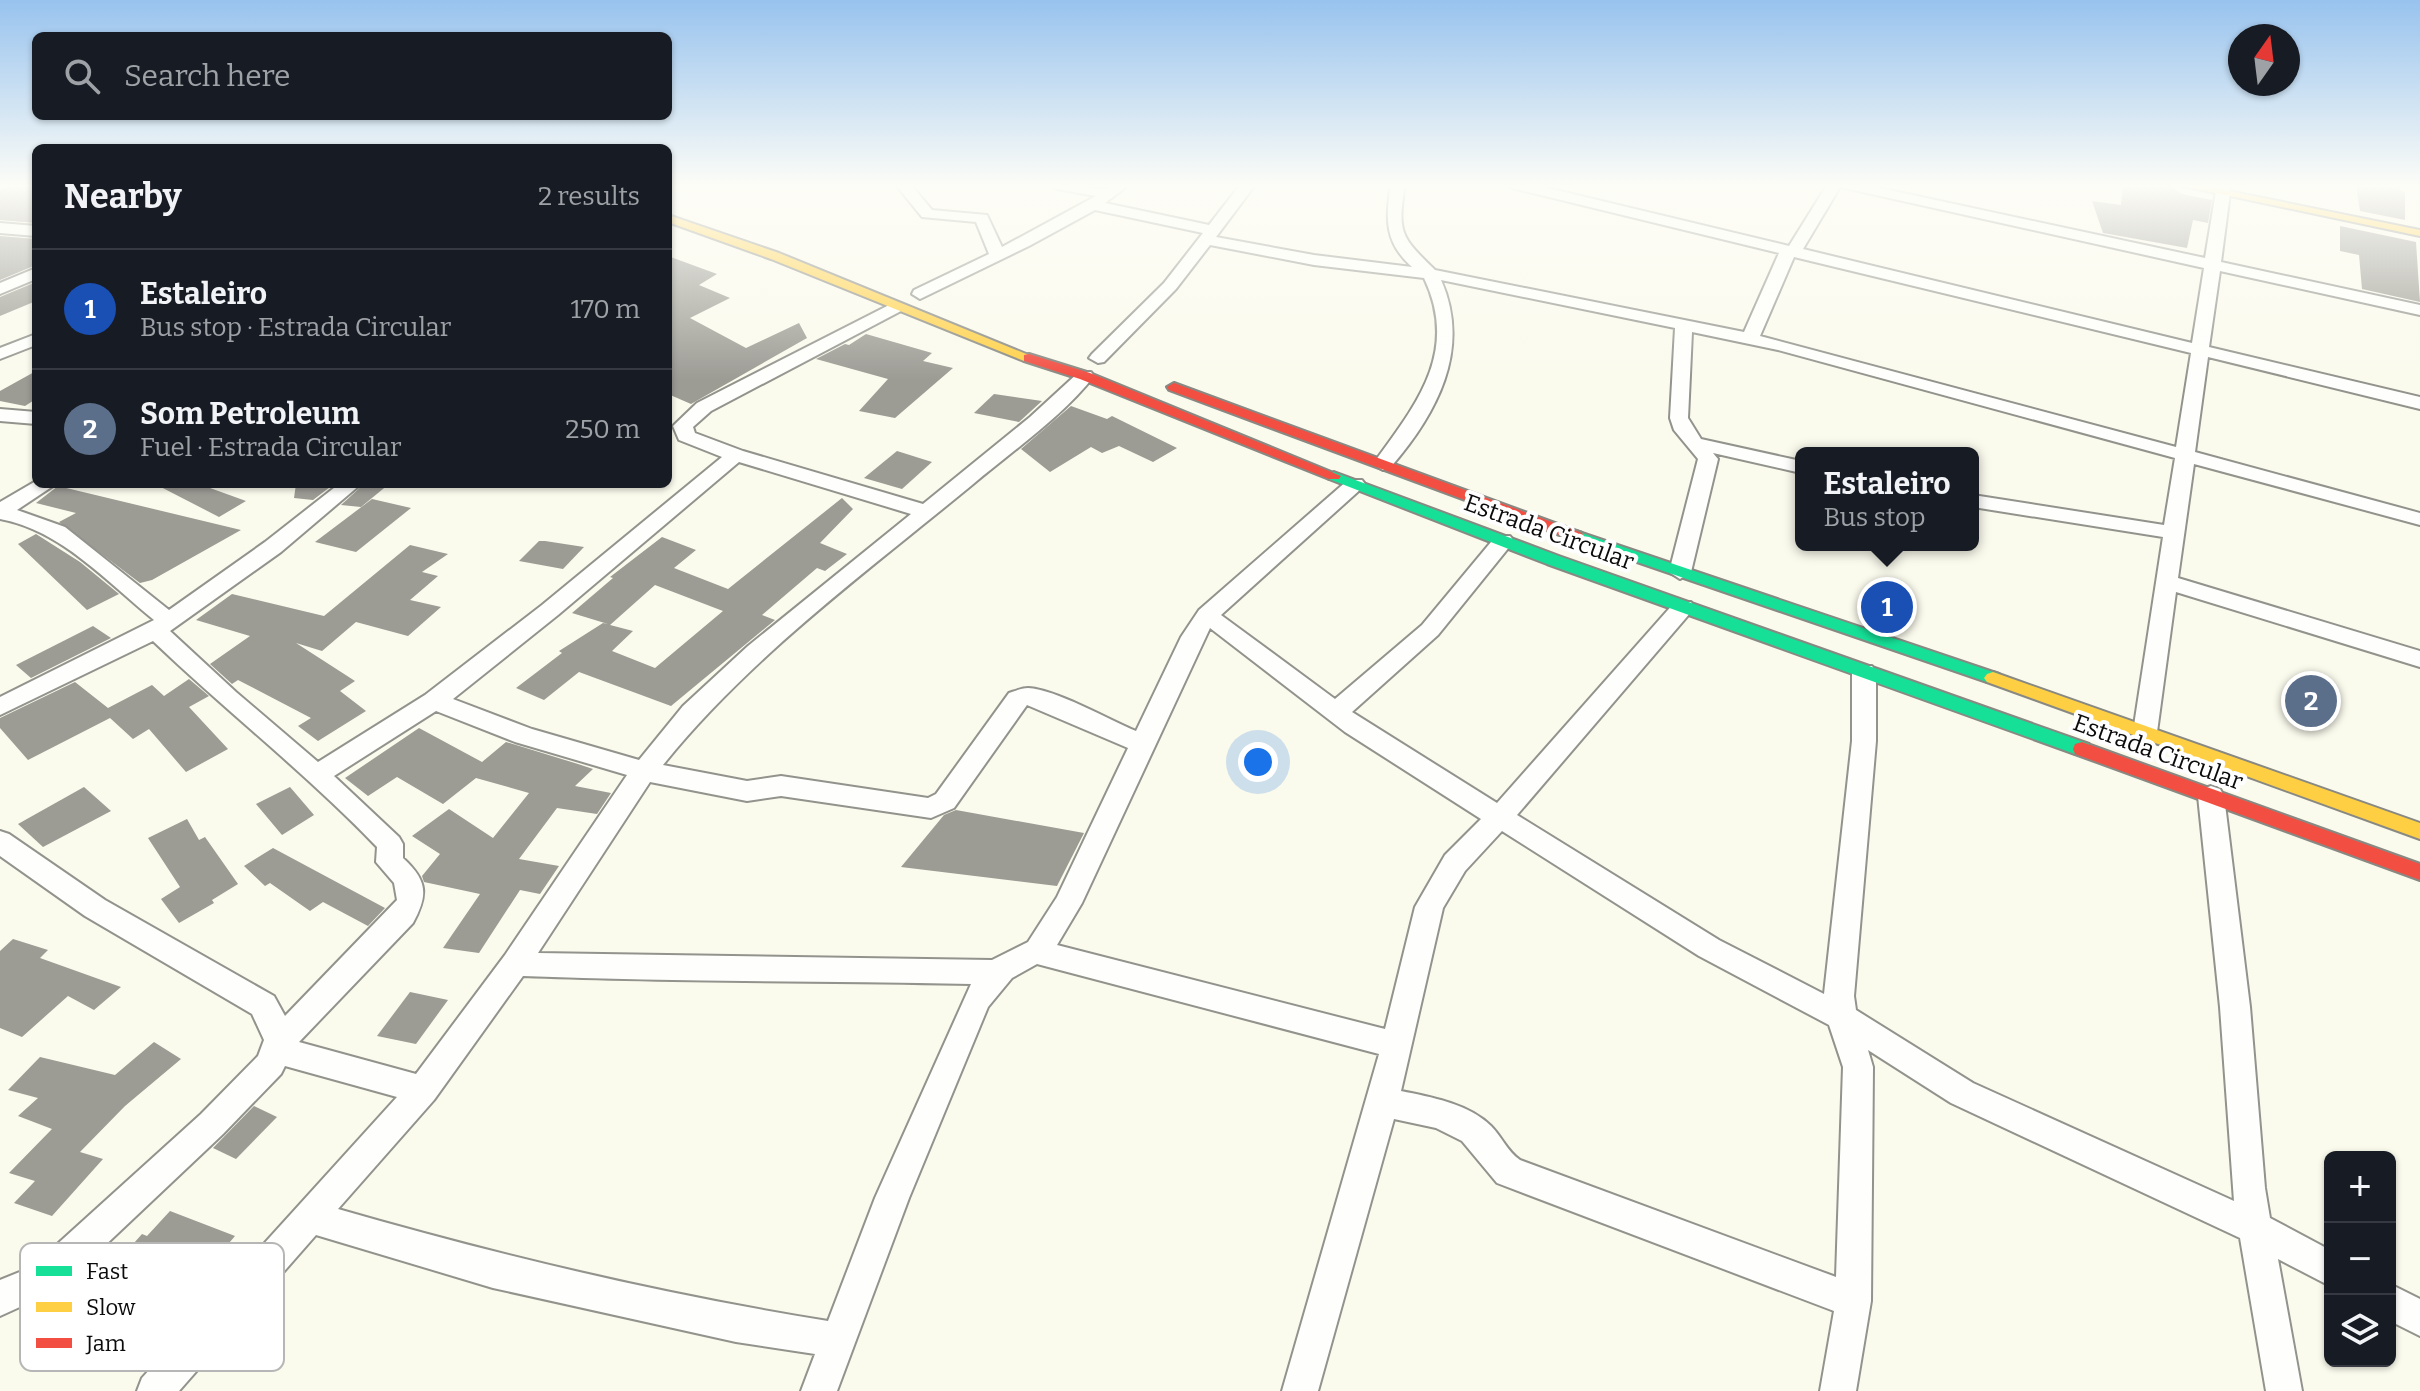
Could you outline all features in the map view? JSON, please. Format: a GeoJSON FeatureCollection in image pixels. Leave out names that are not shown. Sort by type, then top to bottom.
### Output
{"type":"FeatureCollection","features":[{"type":"Feature","properties":{"kind":"main road","name":"Estrada Circular"},"geometry":{"type":"LineString","coordinates":[[760,250],[1020,355],[1095,363],[1355,484],[1503,541],[2420,872]]}},
{"type":"Feature","properties":{"kind":"main road"},"geometry":{"type":"LineString","coordinates":[[782,250],[950,304]]}},
{"type":"Feature","properties":{"kind":"main road"},"geometry":{"type":"LineString","coordinates":[[1155,379],[1680,572],[1835,622],[2420,831]]}},
{"type":"Feature","properties":{"kind":"street"},"geometry":{"type":"LineString","coordinates":[[995,250],[997,255]]}},
{"type":"Feature","properties":{"kind":"street"},"geometry":{"type":"LineString","coordinates":[[920,294],[1008,250]]}},
{"type":"Feature","properties":{"kind":"street"},"geometry":{"type":"LineString","coordinates":[[284,1249],[423,1090],[515,964],[644,771],[692,712],[745,662],[924,511],[1037,421],[1135,324],[1200,250]]}},
{"type":"Feature","properties":{"kind":"street"},"geometry":{"type":"LineString","coordinates":[[1271,250],[1314,260],[1430,273],[1684,323],[2420,519]]}},
{"type":"Feature","properties":{"kind":"street"},"geometry":{"type":"LineString","coordinates":[[1383,464],[1397,449],[1414,421],[1444,361],[1446,334],[1438,293],[1430,273],[1405,250]]}},
{"type":"Feature","properties":{"kind":"street"},"geometry":{"type":"LineString","coordinates":[[1786,250],[2420,403]]}},
{"type":"Feature","properties":{"kind":"street"},"geometry":{"type":"LineString","coordinates":[[2147,250],[2420,310]]}},
{"type":"Feature","properties":{"kind":"street"},"geometry":{"type":"LineString","coordinates":[[2145,732],[2214,250]]}},
{"type":"Feature","properties":{"kind":"street"},"geometry":{"type":"LineString","coordinates":[[1750,339],[1790,251]]}},
{"type":"Feature","properties":{"kind":"street"},"geometry":{"type":"LineString","coordinates":[[0,289],[32,275]]}},
{"type":"Feature","properties":{"kind":"street"},"geometry":{"type":"LineString","coordinates":[[895,307],[704,407],[683,426],[686,436],[736,455],[924,511]]}},
{"type":"Feature","properties":{"kind":"street"},"geometry":{"type":"LineString","coordinates":[[1680,572],[1708,459],[1679,418],[1684,323]]}},
{"type":"Feature","properties":{"kind":"street"},"geometry":{"type":"LineString","coordinates":[[0,354],[32,341]]}},
{"type":"Feature","properties":{"kind":"street"},"geometry":{"type":"LineString","coordinates":[[672,413],[690,419]]}},
{"type":"Feature","properties":{"kind":"street"},"geometry":{"type":"LineString","coordinates":[[0,415],[32,418]]}},
{"type":"Feature","properties":{"kind":"street"},"geometry":{"type":"LineString","coordinates":[[1695,443],[1795,466]]}},
{"type":"Feature","properties":{"kind":"street"},"geometry":{"type":"LineString","coordinates":[[316,775],[434,701],[550,610],[736,455]]}},
{"type":"Feature","properties":{"kind":"street"},"geometry":{"type":"LineString","coordinates":[[1037,952],[1068,903],[1192,637],[1207,615],[1355,484]]}},
{"type":"Feature","properties":{"kind":"street"},"geometry":{"type":"LineString","coordinates":[[0,512],[39,488]]}},
{"type":"Feature","properties":{"kind":"street"},"geometry":{"type":"LineString","coordinates":[[1,706],[163,626],[273,547],[346,488]]}},
{"type":"Feature","properties":{"kind":"street"},"geometry":{"type":"LineString","coordinates":[[1979,502],[2175,533]]}},
{"type":"Feature","properties":{"kind":"street"},"geometry":{"type":"LineString","coordinates":[[0,512],[23,517],[58,531],[163,626],[227,698],[358,811],[390,844],[390,862],[407,878],[411,901],[403,915],[278,1043],[270,1064],[212,1124],[83,1243]]}},
{"type":"Feature","properties":{"kind":"street"},"geometry":{"type":"LineString","coordinates":[[1336,712],[1430,630],[1503,541]]}},
{"type":"Feature","properties":{"kind":"street"},"geometry":{"type":"LineString","coordinates":[[2167,582],[2420,659]]}},
{"type":"Feature","properties":{"kind":"street"},"geometry":{"type":"LineString","coordinates":[[1300,1391],[1383,1102],[1429,907],[1455,863],[1524,791],[1683,607]]}},
{"type":"Feature","properties":{"kind":"street"},"geometry":{"type":"LineString","coordinates":[[1207,615],[1336,712],[1709,948],[1840,1016],[1962,1093],[2253,1227],[2324,1266]]}},
{"type":"Feature","properties":{"kind":"street"},"geometry":{"type":"LineString","coordinates":[[1838,1391],[1853,1301],[1858,1067],[1840,1016],[1864,741],[1864,672]]}},
{"type":"Feature","properties":{"kind":"street"},"geometry":{"type":"LineString","coordinates":[[434,701],[524,736],[644,771],[747,791],[781,786],[931,808],[945,801],[1018,699],[1026,696],[1040,699],[1144,745]]}},
{"type":"Feature","properties":{"kind":"street"},"geometry":{"type":"LineString","coordinates":[[2211,796],[2235,1007],[2253,1227],[2284,1391]]}},
{"type":"Feature","properties":{"kind":"street"},"geometry":{"type":"LineString","coordinates":[[0,841],[31,867],[137,934],[263,1005],[273,1018],[278,1043],[290,1054],[423,1090]]}},
{"type":"Feature","properties":{"kind":"street"},"geometry":{"type":"LineString","coordinates":[[819,1391],[892,1198],[976,1000],[995,972],[1019,955],[1037,952],[1397,1045]]}},
{"type":"Feature","properties":{"kind":"street"},"geometry":{"type":"LineString","coordinates":[[515,964],[661,969],[753,967],[995,972]]}},
{"type":"Feature","properties":{"kind":"street"},"geometry":{"type":"LineString","coordinates":[[1383,1102],[1435,1113],[1465,1125],[1482,1138],[1494,1163],[1509,1172],[1853,1301]]}},
{"type":"Feature","properties":{"kind":"street"},"geometry":{"type":"LineString","coordinates":[[312,1218],[493,1271],[736,1324],[837,1340]]}},
{"type":"Feature","properties":{"kind":"street"},"geometry":{"type":"LineString","coordinates":[[0,1298],[20,1289]]}},
{"type":"Feature","properties":{"kind":"street"},"geometry":{"type":"LineString","coordinates":[[2396,1305],[2420,1318]]}},
{"type":"Feature","properties":{"kind":"street"},"geometry":{"type":"LineString","coordinates":[[155,1391],[173,1371]]}},
{"type":"Feature","properties":{"kind":"building"},"geometry":{"type":"Polygon","coordinates":[[[0,250],[32,250],[32,267],[0,280],[0,250]]]}},
{"type":"Feature","properties":{"kind":"building"},"geometry":{"type":"Polygon","coordinates":[[[2417,250],[2420,302],[2362,289],[2359,255],[2340,251],[2417,250]]]}},
{"type":"Feature","properties":{"kind":"building"},"geometry":{"type":"Polygon","coordinates":[[[672,257],[717,274],[699,285],[730,298],[690,318],[746,348],[799,323],[807,338],[691,404],[672,396],[672,257]]]}},
{"type":"Feature","properties":{"kind":"building"},"geometry":{"type":"Polygon","coordinates":[[[32,284],[32,303],[0,316],[0,297],[32,284]]]}},
{"type":"Feature","properties":{"kind":"building"},"geometry":{"type":"Polygon","coordinates":[[[866,334],[932,353],[923,361],[953,368],[895,418],[859,411],[888,379],[816,359],[866,334]]]}},
{"type":"Feature","properties":{"kind":"building"},"geometry":{"type":"Polygon","coordinates":[[[32,373],[32,402],[25,406],[0,401],[0,391],[32,373]]]}},
{"type":"Feature","properties":{"kind":"building"},"geometry":{"type":"Polygon","coordinates":[[[994,394],[1042,401],[1019,422],[974,413],[994,394]]]}},
{"type":"Feature","properties":{"kind":"building"},"geometry":{"type":"Polygon","coordinates":[[[1071,406],[1107,419],[1112,416],[1177,448],[1153,462],[1119,446],[1102,453],[1091,447],[1050,472],[1021,449],[1071,406]]]}},
{"type":"Feature","properties":{"kind":"building"},"geometry":{"type":"Polygon","coordinates":[[[897,451],[932,462],[902,489],[864,478],[897,451]]]}},
{"type":"Feature","properties":{"kind":"building"},"geometry":{"type":"Polygon","coordinates":[[[55,488],[66,488],[241,530],[152,580],[140,583],[59,522],[76,513],[36,503],[55,488]]]}},
{"type":"Feature","properties":{"kind":"building"},"geometry":{"type":"Polygon","coordinates":[[[163,488],[210,488],[246,501],[219,517],[163,488]]]}},
{"type":"Feature","properties":{"kind":"building"},"geometry":{"type":"Polygon","coordinates":[[[295,488],[329,488],[313,500],[294,498],[295,488]]]}},
{"type":"Feature","properties":{"kind":"building"},"geometry":{"type":"Polygon","coordinates":[[[360,488],[384,488],[361,507],[341,505],[360,488]]]}},
{"type":"Feature","properties":{"kind":"building"},"geometry":{"type":"Polygon","coordinates":[[[842,498],[853,509],[820,543],[847,554],[825,571],[817,568],[762,615],[775,620],[671,706],[579,672],[544,700],[516,688],[562,653],[559,651],[603,623],[608,624],[572,613],[613,578],[610,577],[662,537],[696,550],[674,568],[728,589],[842,498]],[[655,585],[610,625],[633,631],[612,651],[655,668],[723,611],[655,585]]]}},
{"type":"Feature","properties":{"kind":"building"},"geometry":{"type":"Polygon","coordinates":[[[372,499],[411,508],[356,552],[315,542],[372,499]]]}},
{"type":"Feature","properties":{"kind":"building"},"geometry":{"type":"Polygon","coordinates":[[[36,534],[80,562],[119,594],[87,610],[18,544],[36,534]]]}},
{"type":"Feature","properties":{"kind":"building"},"geometry":{"type":"Polygon","coordinates":[[[539,541],[584,547],[563,569],[519,561],[539,541]]]}},
{"type":"Feature","properties":{"kind":"building"},"geometry":{"type":"Polygon","coordinates":[[[410,545],[448,554],[422,572],[438,576],[410,600],[441,607],[408,636],[356,622],[322,651],[296,643],[355,681],[340,691],[366,711],[318,741],[298,726],[311,718],[238,680],[232,684],[210,664],[250,636],[196,620],[232,594],[324,616],[410,545]]]}},
{"type":"Feature","properties":{"kind":"building"},"geometry":{"type":"Polygon","coordinates":[[[93,626],[111,638],[31,678],[16,665],[93,626]]]}},
{"type":"Feature","properties":{"kind":"building"},"geometry":{"type":"Polygon","coordinates":[[[189,679],[209,696],[189,707],[228,749],[186,772],[149,729],[133,739],[110,718],[28,760],[0,728],[0,718],[75,682],[108,708],[152,685],[164,696],[189,679]]]}},
{"type":"Feature","properties":{"kind":"building"},"geometry":{"type":"Polygon","coordinates":[[[419,728],[482,762],[506,742],[593,769],[575,786],[611,793],[597,814],[557,808],[519,859],[559,866],[540,894],[520,890],[479,953],[443,948],[480,894],[424,882],[422,876],[440,854],[412,836],[449,809],[493,838],[529,793],[476,778],[443,804],[397,777],[368,796],[345,778],[419,728]]]}},
{"type":"Feature","properties":{"kind":"building"},"geometry":{"type":"Polygon","coordinates":[[[84,787],[111,811],[43,847],[18,824],[84,787]]]}},
{"type":"Feature","properties":{"kind":"building"},"geometry":{"type":"Polygon","coordinates":[[[290,787],[314,815],[282,835],[256,804],[290,787]]]}},
{"type":"Feature","properties":{"kind":"building"},"geometry":{"type":"Polygon","coordinates":[[[956,810],[1084,833],[1057,886],[901,867],[944,815],[956,810]]]}},
{"type":"Feature","properties":{"kind":"building"},"geometry":{"type":"Polygon","coordinates":[[[187,819],[199,840],[205,837],[238,884],[212,900],[214,903],[179,923],[161,899],[180,887],[148,838],[187,819]]]}},
{"type":"Feature","properties":{"kind":"building"},"geometry":{"type":"Polygon","coordinates":[[[273,848],[385,908],[368,926],[323,902],[310,911],[270,883],[265,886],[244,866],[273,848]]]}},
{"type":"Feature","properties":{"kind":"building"},"geometry":{"type":"Polygon","coordinates":[[[13,939],[48,950],[40,958],[121,987],[94,1010],[68,996],[22,1037],[0,1028],[0,951],[13,939]]]}},
{"type":"Feature","properties":{"kind":"building"},"geometry":{"type":"Polygon","coordinates":[[[410,992],[448,1000],[416,1044],[377,1036],[410,992]]]}},
{"type":"Feature","properties":{"kind":"building"},"geometry":{"type":"Polygon","coordinates":[[[154,1042],[181,1059],[125,1106],[80,1152],[103,1159],[52,1216],[14,1203],[35,1181],[9,1173],[52,1129],[18,1116],[38,1098],[8,1090],[40,1057],[115,1075],[154,1042]]]}},
{"type":"Feature","properties":{"kind":"building"},"geometry":{"type":"Polygon","coordinates":[[[254,1106],[277,1117],[236,1159],[213,1148],[254,1106]]]}},
{"type":"Feature","properties":{"kind":"building"},"geometry":{"type":"Polygon","coordinates":[[[170,1211],[235,1236],[229,1243],[134,1243],[142,1234],[147,1236],[170,1211]]]}},
{"type":"Feature","properties":{"kind":"traffic: fast"},"geometry":{"type":"LineString","coordinates":[[1334,476],[1553,560],[2082,749]]}},
{"type":"Feature","properties":{"kind":"traffic: fast"},"geometry":{"type":"LineString","coordinates":[[1576,536],[1993,678]]}},
{"type":"Feature","properties":{"kind":"traffic: slow"},"geometry":{"type":"LineString","coordinates":[[758,250],[1029,358]]}},
{"type":"Feature","properties":{"kind":"traffic: slow"},"geometry":{"type":"LineString","coordinates":[[1993,678],[2420,831]]}},
{"type":"Feature","properties":{"kind":"traffic: jam"},"geometry":{"type":"LineString","coordinates":[[1029,358],[1085,376],[1334,476]]}},
{"type":"Feature","properties":{"kind":"traffic: jam"},"geometry":{"type":"LineString","coordinates":[[1174,387],[1576,536]]}},
{"type":"Feature","properties":{"kind":"traffic: jam"},"geometry":{"type":"LineString","coordinates":[[2082,749],[2420,872]]}},
{"type":"Feature","properties":{"kind":"place","name":"Estaleiro"},"geometry":{"type":"Point","coordinates":[1887,607]}},
{"type":"Feature","properties":{"kind":"place","name":"Som Petroleum"},"geometry":{"type":"Point","coordinates":[2311,701]}}]}
